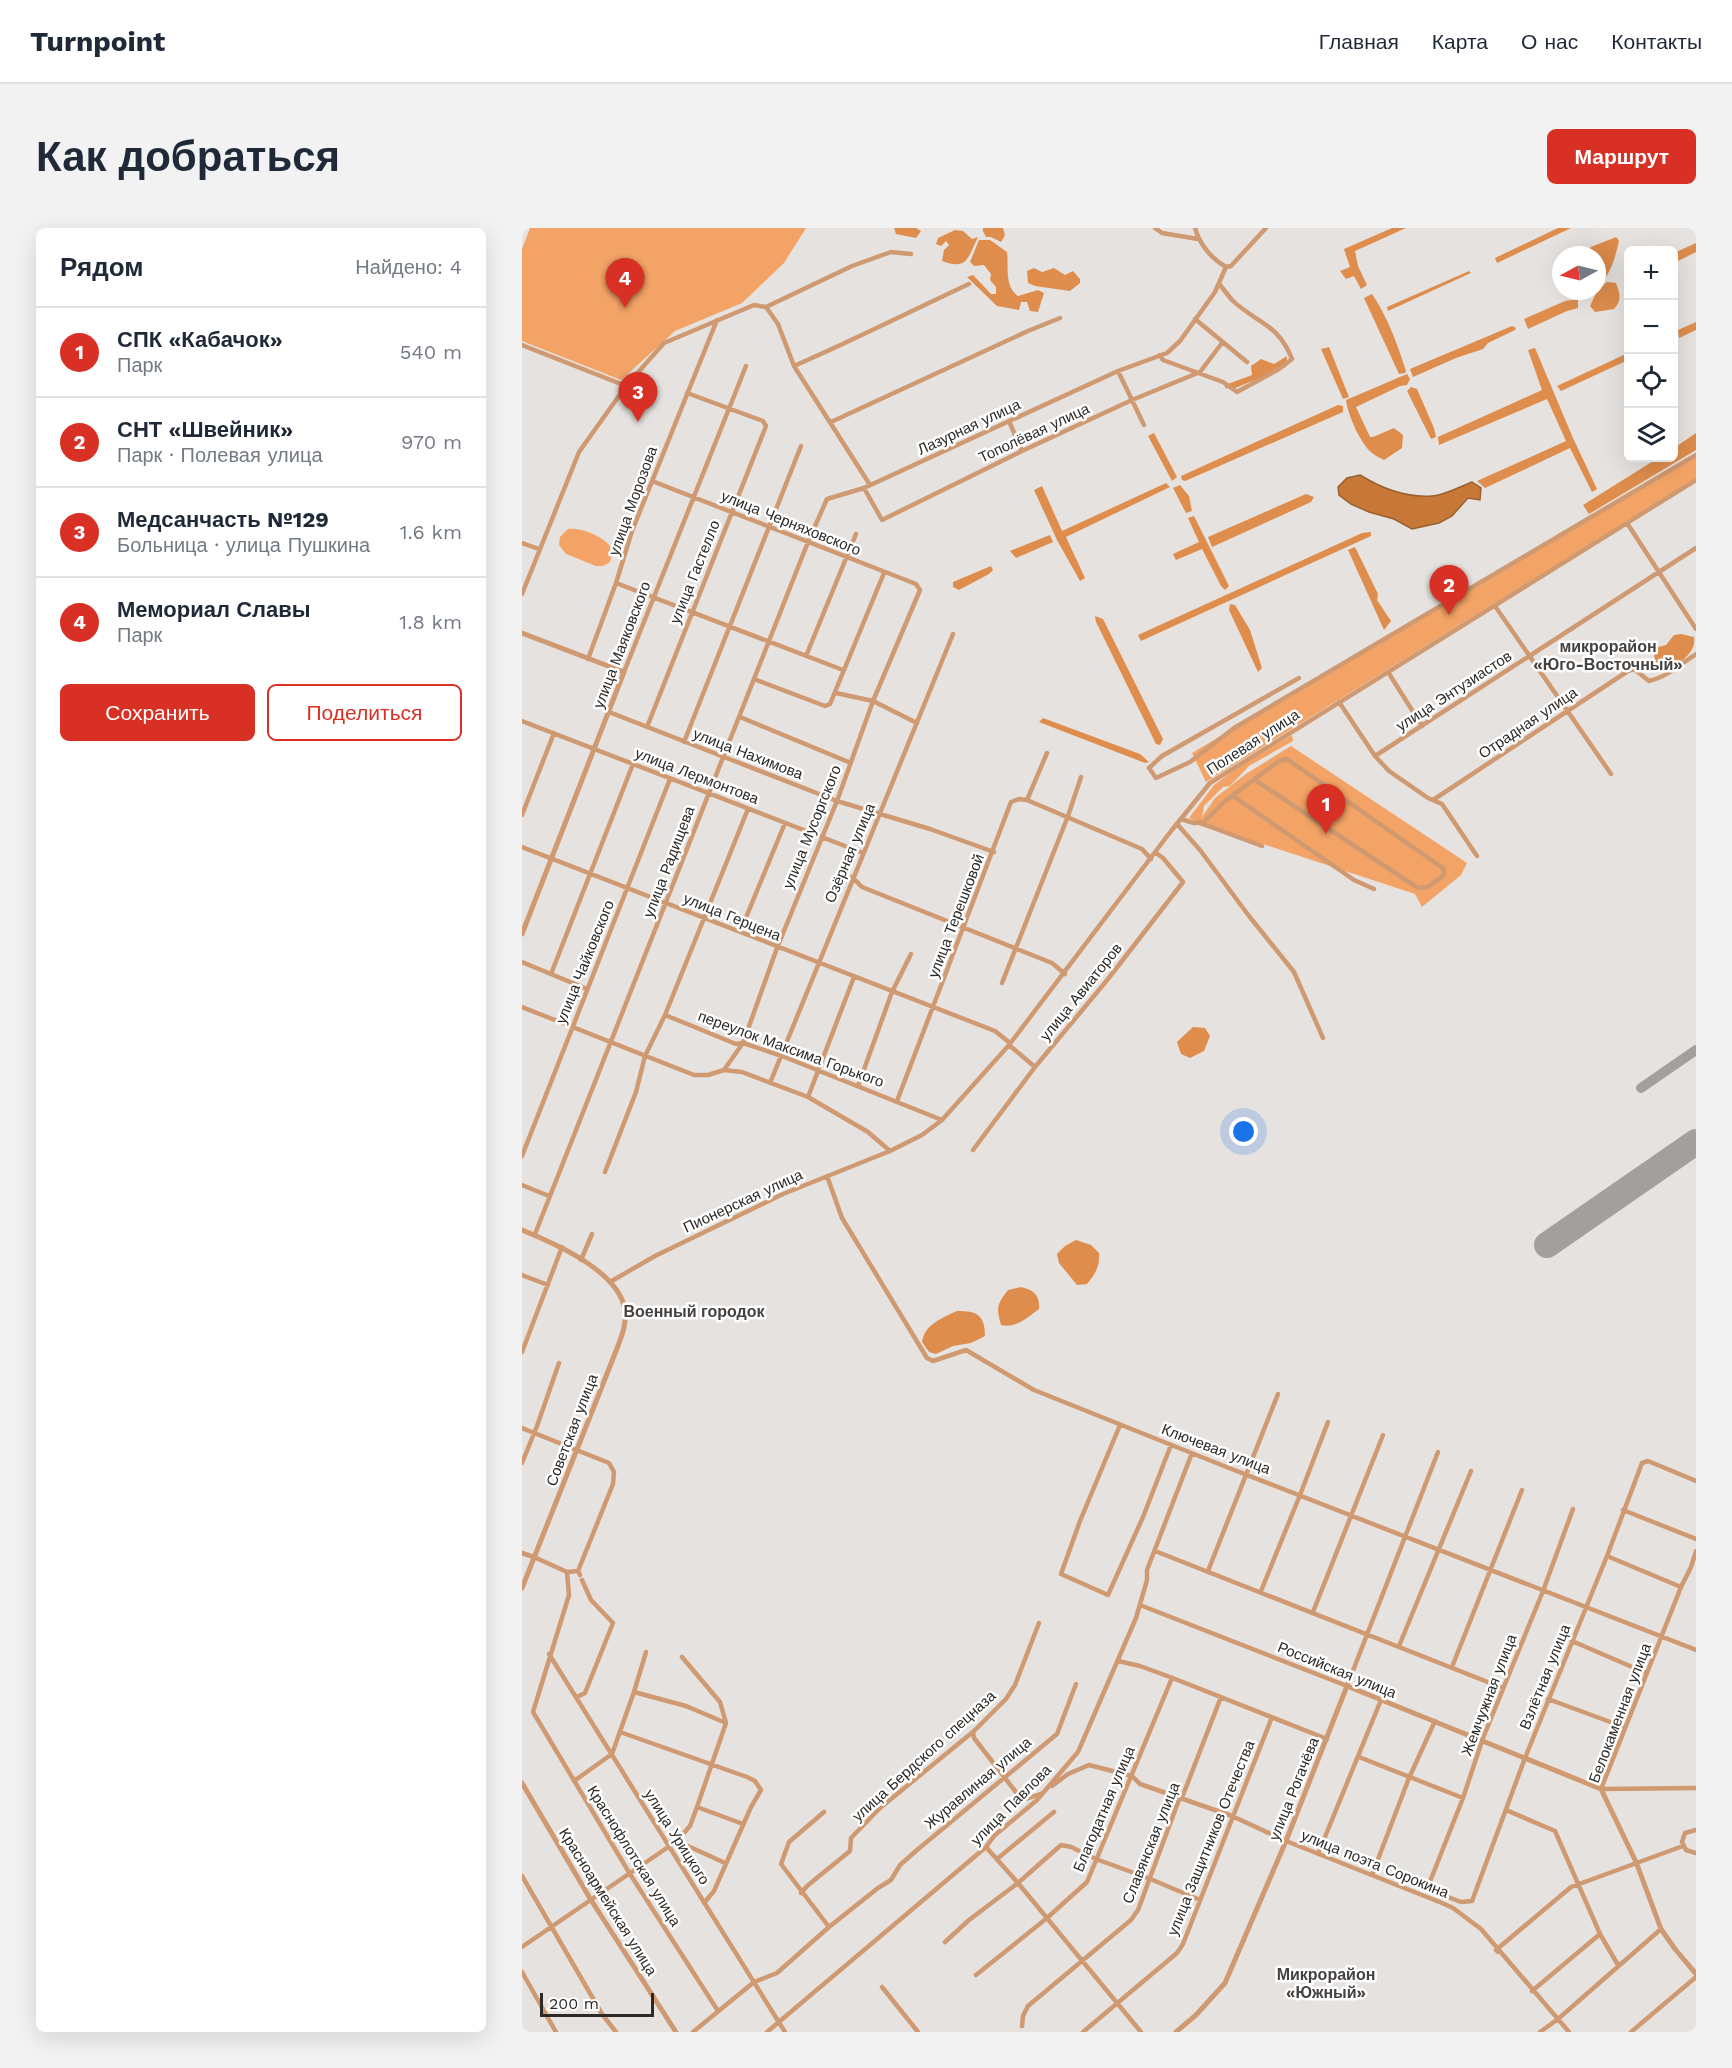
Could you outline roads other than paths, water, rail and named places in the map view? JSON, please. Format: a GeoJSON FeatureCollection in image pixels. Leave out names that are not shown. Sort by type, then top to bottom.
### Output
{"type":"FeatureCollection","features":[{"type":"Feature","properties":{"kind":"street"},"geometry":{"type":"LineString","coordinates":[[1155,228],[1162,233],[1198,239]]}},
{"type":"Feature","properties":{"kind":"street"},"geometry":{"type":"LineString","coordinates":[[1195,228],[1198,239],[1216,261],[1226,267],[1231,266],[1266,228]]}},
{"type":"Feature","properties":{"kind":"street"},"geometry":{"type":"LineString","coordinates":[[766,308],[852,266],[891,252],[911,254]]}},
{"type":"Feature","properties":{"kind":"street","name":"Лазурная улица"},"geometry":{"type":"LineString","coordinates":[[827,499],[864,488],[1118,371],[1167,353],[1180,341],[1220,285],[1226,267]]}},
{"type":"Feature","properties":{"kind":"street"},"geometry":{"type":"LineString","coordinates":[[794,366],[969,284]]}},
{"type":"Feature","properties":{"kind":"street"},"geometry":{"type":"LineString","coordinates":[[1160,355],[1163,360],[1200,372],[1223,382],[1237,392],[1279,369],[1292,359],[1284,341],[1272,327],[1233,301],[1220,285]]}},
{"type":"Feature","properties":{"kind":"street"},"geometry":{"type":"LineString","coordinates":[[522,594],[579,452],[626,386],[664,343],[754,305],[766,308],[778,324],[794,366],[870,485]]}},
{"type":"Feature","properties":{"kind":"street"},"geometry":{"type":"LineString","coordinates":[[831,422],[1060,318]]}},
{"type":"Feature","properties":{"kind":"street"},"geometry":{"type":"LineString","coordinates":[[1195,319],[1246,362]]}},
{"type":"Feature","properties":{"kind":"street","name":"улица Морозова"},"geometry":{"type":"LineString","coordinates":[[588,658],[616,583],[632,531],[717,320]]}},
{"type":"Feature","properties":{"kind":"street"},"geometry":{"type":"LineString","coordinates":[[1200,372],[1222,343]]}},
{"type":"Feature","properties":{"kind":"street"},"geometry":{"type":"LineString","coordinates":[[522,345],[626,386]]}},
{"type":"Feature","properties":{"kind":"street","name":"улица Маяковского"},"geometry":{"type":"LineString","coordinates":[[522,934],[746,366]]}},
{"type":"Feature","properties":{"kind":"street"},"geometry":{"type":"LineString","coordinates":[[1118,371],[1144,425]]}},
{"type":"Feature","properties":{"kind":"street","name":"Тополёвая улица"},"geometry":{"type":"LineString","coordinates":[[864,488],[882,520],[1022,451],[1132,400],[1200,372]]}},
{"type":"Feature","properties":{"kind":"street"},"geometry":{"type":"LineString","coordinates":[[687,393],[729,408]]}},
{"type":"Feature","properties":{"kind":"street","name":"улица Гастелло"},"geometry":{"type":"LineString","coordinates":[[646,727],[766,426],[763,421],[729,408]]}},
{"type":"Feature","properties":{"kind":"street"},"geometry":{"type":"LineString","coordinates":[[1009,422],[1022,451]]}},
{"type":"Feature","properties":{"kind":"street"},"geometry":{"type":"LineString","coordinates":[[684,742],[801,446]]}},
{"type":"Feature","properties":{"kind":"street"},"geometry":{"type":"LineString","coordinates":[[1299,678],[1162,756],[1149,768],[1156,778],[1190,762],[1234,728],[1696,455]]}},
{"type":"Feature","properties":{"kind":"street","name":"Полевая улица"},"geometry":{"type":"LineString","coordinates":[[890,1151],[922,1135],[942,1120],[1009,1044],[1210,783],[1696,480]]}},
{"type":"Feature","properties":{"kind":"street","name":"улица Черняховского"},"geometry":{"type":"LineString","coordinates":[[652,481],[916,584],[920,590]]}},
{"type":"Feature","properties":{"kind":"street","name":"улица Радищева"},"geometry":{"type":"LineString","coordinates":[[535,1234],[667,904],[722,758],[827,499]]}},
{"type":"Feature","properties":{"kind":"street"},"geometry":{"type":"LineString","coordinates":[[1627,523],[1696,627]]}},
{"type":"Feature","properties":{"kind":"street"},"geometry":{"type":"LineString","coordinates":[[806,656],[856,534]]}},
{"type":"Feature","properties":{"kind":"street"},"geometry":{"type":"LineString","coordinates":[[522,543],[539,549]]}},
{"type":"Feature","properties":{"kind":"street","name":"улица Энтузиастов"},"geometry":{"type":"LineString","coordinates":[[1375,756],[1696,548]]}},
{"type":"Feature","properties":{"kind":"street"},"geometry":{"type":"LineString","coordinates":[[754,679],[825,706],[830,704],[884,573]]}},
{"type":"Feature","properties":{"kind":"street"},"geometry":{"type":"LineString","coordinates":[[616,583],[843,670]]}},
{"type":"Feature","properties":{"kind":"street","name":"улица Мусоргского"},"geometry":{"type":"LineString","coordinates":[[724,1070],[743,1043],[777,948],[837,801],[873,701],[920,590]]}},
{"type":"Feature","properties":{"kind":"street"},"geometry":{"type":"LineString","coordinates":[[1494,606],[1611,774]]}},
{"type":"Feature","properties":{"kind":"street"},"geometry":{"type":"LineString","coordinates":[[522,633],[624,672]]}},
{"type":"Feature","properties":{"kind":"street","name":"Озёрная улица"},"geometry":{"type":"LineString","coordinates":[[770,1083],[852,877],[880,815],[953,634]]}},
{"type":"Feature","properties":{"kind":"street","name":"Отрадная улица"},"geometry":{"type":"LineString","coordinates":[[1433,800],[1628,671],[1639,670],[1649,681],[1665,675],[1696,654]]}},
{"type":"Feature","properties":{"kind":"street"},"geometry":{"type":"LineString","coordinates":[[1388,672],[1422,726]]}},
{"type":"Feature","properties":{"kind":"street"},"geometry":{"type":"LineString","coordinates":[[836,693],[873,701],[917,723]]}},
{"type":"Feature","properties":{"kind":"street"},"geometry":{"type":"LineString","coordinates":[[1340,702],[1375,756],[1389,771],[1442,804],[1477,856]]}},
{"type":"Feature","properties":{"kind":"street","name":"улица Нахимова"},"geometry":{"type":"LineString","coordinates":[[609,712],[837,801],[930,829],[994,852]]}},
{"type":"Feature","properties":{"kind":"street"},"geometry":{"type":"LineString","coordinates":[[740,717],[851,763]]}},
{"type":"Feature","properties":{"kind":"street","name":"улица Лермонтова"},"geometry":{"type":"LineString","coordinates":[[522,721],[863,853]]}},
{"type":"Feature","properties":{"kind":"street"},"geometry":{"type":"LineString","coordinates":[[522,815],[554,734]]}},
{"type":"Feature","properties":{"kind":"street"},"geometry":{"type":"LineString","coordinates":[[1047,753],[1027,800],[1142,849],[1151,859]]}},
{"type":"Feature","properties":{"kind":"street"},"geometry":{"type":"LineString","coordinates":[[1200,824],[1233,795],[1279,761],[1287,759],[1444,869],[1444,875],[1428,887],[1418,888],[1266,785],[1255,780]]}},
{"type":"Feature","properties":{"kind":"street"},"geometry":{"type":"LineString","coordinates":[[551,974],[633,764]]}},
{"type":"Feature","properties":{"kind":"street"},"geometry":{"type":"LineString","coordinates":[[1002,983],[1068,816],[1081,777]]}},
{"type":"Feature","properties":{"kind":"street","name":"улица Чайковского"},"geometry":{"type":"LineString","coordinates":[[522,1156],[670,778]]}},
{"type":"Feature","properties":{"kind":"street"},"geometry":{"type":"LineString","coordinates":[[1233,795],[1353,880],[1374,889]]}},
{"type":"Feature","properties":{"kind":"street","name":"улица Терешковой"},"geometry":{"type":"LineString","coordinates":[[897,1101],[994,852],[1011,802],[1019,799],[1027,800]]}},
{"type":"Feature","properties":{"kind":"street"},"geometry":{"type":"LineString","coordinates":[[605,1172],[636,1092],[645,1056],[665,1015],[748,809]]}},
{"type":"Feature","properties":{"kind":"street"},"geometry":{"type":"LineString","coordinates":[[1181,819],[1262,846]]}},
{"type":"Feature","properties":{"kind":"street"},"geometry":{"type":"LineString","coordinates":[[740,932],[785,823]]}},
{"type":"Feature","properties":{"kind":"street"},"geometry":{"type":"LineString","coordinates":[[1177,824],[1200,850],[1294,972],[1323,1038]]}},
{"type":"Feature","properties":{"kind":"street","name":"улица Герцена"},"geometry":{"type":"LineString","coordinates":[[522,847],[995,1031],[1035,1067]]}},
{"type":"Feature","properties":{"kind":"street","name":"улица Авиаторов"},"geometry":{"type":"LineString","coordinates":[[973,1150],[1035,1067],[1184,882],[1156,853]]}},
{"type":"Feature","properties":{"kind":"street"},"geometry":{"type":"LineString","coordinates":[[852,877],[862,887],[1052,963],[1065,974]]}},
{"type":"Feature","properties":{"kind":"street"},"geometry":{"type":"LineString","coordinates":[[858,1086],[892,992],[911,954]]}},
{"type":"Feature","properties":{"kind":"street"},"geometry":{"type":"LineString","coordinates":[[522,962],[587,989]]}},
{"type":"Feature","properties":{"kind":"street"},"geometry":{"type":"LineString","coordinates":[[808,1097],[854,977]]}},
{"type":"Feature","properties":{"kind":"street"},"geometry":{"type":"LineString","coordinates":[[522,1007],[694,1075],[708,1075],[724,1070],[742,1072],[808,1097],[867,1132],[890,1151]]}},
{"type":"Feature","properties":{"kind":"street","name":"переулок Максима Горького"},"geometry":{"type":"LineString","coordinates":[[665,1015],[736,1044],[743,1043],[819,1070],[942,1120]]}},
{"type":"Feature","properties":{"kind":"street","name":"Пионерская улица"},"geometry":{"type":"LineString","coordinates":[[610,1282],[707,1230],[783,1194],[890,1151]]}},
{"type":"Feature","properties":{"kind":"street","name":"Ключевая улица"},"geometry":{"type":"LineString","coordinates":[[827,1176],[842,1218],[927,1358],[933,1361],[966,1350],[1034,1390],[1696,1650]]}},
{"type":"Feature","properties":{"kind":"street"},"geometry":{"type":"LineString","coordinates":[[522,1185],[549,1196]]}},
{"type":"Feature","properties":{"kind":"street"},"geometry":{"type":"LineString","coordinates":[[523,1233],[535,1234],[562,1247],[610,1282]]}},
{"type":"Feature","properties":{"kind":"street"},"geometry":{"type":"LineString","coordinates":[[581,1260],[592,1234]]}},
{"type":"Feature","properties":{"kind":"street"},"geometry":{"type":"LineString","coordinates":[[522,1352],[562,1247]]}},
{"type":"Feature","properties":{"kind":"street"},"geometry":{"type":"LineString","coordinates":[[522,1275],[548,1285]]}},
{"type":"Feature","properties":{"kind":"street","name":"Советская улица"},"geometry":{"type":"LineString","coordinates":[[522,1588],[624,1325],[625,1310],[622,1300],[610,1282]]}},
{"type":"Feature","properties":{"kind":"street"},"geometry":{"type":"LineString","coordinates":[[522,1463],[559,1363]]}},
{"type":"Feature","properties":{"kind":"street"},"geometry":{"type":"LineString","coordinates":[[1208,1571],[1278,1394]]}},
{"type":"Feature","properties":{"kind":"street"},"geometry":{"type":"LineString","coordinates":[[1261,1591],[1328,1422]]}},
{"type":"Feature","properties":{"kind":"street"},"geometry":{"type":"LineString","coordinates":[[1120,1425],[1080,1521],[1061,1574],[1108,1595],[1143,1517],[1171,1445]]}},
{"type":"Feature","properties":{"kind":"street"},"geometry":{"type":"LineString","coordinates":[[522,1428],[609,1463],[614,1472],[613,1484],[580,1575],[591,1600],[613,1623],[585,1693],[577,1697]]}},
{"type":"Feature","properties":{"kind":"street"},"geometry":{"type":"LineString","coordinates":[[1313,1612],[1383,1435]]}},
{"type":"Feature","properties":{"kind":"street","name":"улица Рогачёва"},"geometry":{"type":"LineString","coordinates":[[1176,2032],[1196,2015],[1225,1983],[1327,1739],[1438,1452]]}},
{"type":"Feature","properties":{"kind":"street","name":"улица Павлова"},"geometry":{"type":"LineString","coordinates":[[767,2032],[986,1847],[994,1836],[1022,1814],[1043,1793],[1078,1752],[1140,1605],[1147,1580],[1147,1570],[1192,1453]]}},
{"type":"Feature","properties":{"kind":"street","name":"Взлётная улица"},"geometry":{"type":"LineString","coordinates":[[1472,1900],[1525,1758],[1642,1463],[1648,1461],[1696,1481]]}},
{"type":"Feature","properties":{"kind":"street"},"geometry":{"type":"LineString","coordinates":[[1399,1646],[1472,1471]]}},
{"type":"Feature","properties":{"kind":"street"},"geometry":{"type":"LineString","coordinates":[[1452,1667],[1522,1490]]}},
{"type":"Feature","properties":{"kind":"street","name":"Жемчужная улица"},"geometry":{"type":"LineString","coordinates":[[1472,1900],[1461,1902],[1427,1889],[1573,1509]]}},
{"type":"Feature","properties":{"kind":"street"},"geometry":{"type":"LineString","coordinates":[[1623,1510],[1696,1539]]}},
{"type":"Feature","properties":{"kind":"street"},"geometry":{"type":"LineString","coordinates":[[1155,1551],[1503,1688]]}},
{"type":"Feature","properties":{"kind":"street","name":"Белокаменная улица"},"geometry":{"type":"LineString","coordinates":[[1696,1551],[1601,1789],[1636,1862],[1661,1929],[1696,1976]]}},
{"type":"Feature","properties":{"kind":"street"},"geometry":{"type":"LineString","coordinates":[[522,1553],[567,1572],[580,1575]]}},
{"type":"Feature","properties":{"kind":"street"},"geometry":{"type":"LineString","coordinates":[[1607,1556],[1681,1587]]}},
{"type":"Feature","properties":{"kind":"street"},"geometry":{"type":"LineString","coordinates":[[549,1654],[569,1595],[567,1572]]}},
{"type":"Feature","properties":{"kind":"street","name":"Российская улица"},"geometry":{"type":"LineString","coordinates":[[1140,1605],[1601,1789]]}},
{"type":"Feature","properties":{"kind":"street","name":"улица Бердского спецназа"},"geometry":{"type":"LineString","coordinates":[[801,1893],[850,1851],[851,1838],[880,1808],[973,1732],[1006,1699],[1015,1684],[1039,1623]]}},
{"type":"Feature","properties":{"kind":"street"},"geometry":{"type":"LineString","coordinates":[[1572,1641],[1646,1673]]}},
{"type":"Feature","properties":{"kind":"street"},"geometry":{"type":"LineString","coordinates":[[574,1781],[612,1754],[646,1652]]}},
{"type":"Feature","properties":{"kind":"street","name":"улица Урицкого"},"geometry":{"type":"LineString","coordinates":[[549,1654],[785,2032]]}},
{"type":"Feature","properties":{"kind":"street","name":"Краснофлотская улица"},"geometry":{"type":"LineString","coordinates":[[549,1654],[533,1712],[630,1874],[718,2011]]}},
{"type":"Feature","properties":{"kind":"street"},"geometry":{"type":"LineString","coordinates":[[522,1947],[677,1841],[690,1826],[726,1723],[720,1702],[682,1657]]}},
{"type":"Feature","properties":{"kind":"street"},"geometry":{"type":"LineString","coordinates":[[1118,1661],[1140,1666],[1327,1739]]}},
{"type":"Feature","properties":{"kind":"street","name":"Благодатная улица"},"geometry":{"type":"LineString","coordinates":[[976,1975],[1084,1887],[1172,1678]]}},
{"type":"Feature","properties":{"kind":"street","name":"Журавлиная улица"},"geometry":{"type":"LineString","coordinates":[[693,2032],[754,1982],[777,1973],[829,1927],[891,1880],[900,1865],[917,1850],[1057,1734],[1076,1684]]}},
{"type":"Feature","properties":{"kind":"street"},"geometry":{"type":"LineString","coordinates":[[634,1692],[686,1706],[726,1723]]}},
{"type":"Feature","properties":{"kind":"street","name":"Славянская улица"},"geometry":{"type":"LineString","coordinates":[[1022,2026],[1023,2016],[1028,2006],[1131,1920],[1137,1910],[1179,1797],[1183,1796],[1221,1697]]}},
{"type":"Feature","properties":{"kind":"street"},"geometry":{"type":"LineString","coordinates":[[1548,1699],[1624,1727]]}},
{"type":"Feature","properties":{"kind":"street"},"geometry":{"type":"LineString","coordinates":[[1318,1854],[1381,1700]]}},
{"type":"Feature","properties":{"kind":"street","name":"улица Защитников Отечества"},"geometry":{"type":"LineString","coordinates":[[1083,2032],[1177,1953],[1183,1944],[1272,1717]]}},
{"type":"Feature","properties":{"kind":"street"},"geometry":{"type":"LineString","coordinates":[[1372,1875],[1409,1778],[1435,1721]]}},
{"type":"Feature","properties":{"kind":"street"},"geometry":{"type":"LineString","coordinates":[[620,1732],[755,1781],[760,1790],[714,1891],[704,1903]]}},
{"type":"Feature","properties":{"kind":"street"},"geometry":{"type":"LineString","coordinates":[[973,1732],[974,1738],[1022,1798],[1031,1798],[1043,1793]]}},
{"type":"Feature","properties":{"kind":"street"},"geometry":{"type":"LineString","coordinates":[[1359,1757],[1463,1798]]}},
{"type":"Feature","properties":{"kind":"street","name":"улица поэта Сорокина"},"geometry":{"type":"LineString","coordinates":[[1043,1793],[1068,1774],[1089,1765],[1132,1776],[1140,1784],[1232,1816],[1286,1841],[1453,1908],[1481,1929],[1569,2032]]}},
{"type":"Feature","properties":{"kind":"street","name":"Красноармейская улица"},"geometry":{"type":"LineString","coordinates":[[522,1783],[591,1900],[676,2032]]}},
{"type":"Feature","properties":{"kind":"street"},"geometry":{"type":"LineString","coordinates":[[1601,1789],[1696,1788]]}},
{"type":"Feature","properties":{"kind":"street"},"geometry":{"type":"LineString","coordinates":[[698,1807],[743,1824]]}},
{"type":"Feature","properties":{"kind":"street"},"geometry":{"type":"LineString","coordinates":[[1506,1810],[1555,1831],[1600,1935],[1618,1965]]}},
{"type":"Feature","properties":{"kind":"street"},"geometry":{"type":"LineString","coordinates":[[824,1812],[789,1842],[781,1864],[829,1927]]}},
{"type":"Feature","properties":{"kind":"street"},"geometry":{"type":"LineString","coordinates":[[997,1859],[1054,1812]]}},
{"type":"Feature","properties":{"kind":"street"},"geometry":{"type":"LineString","coordinates":[[1696,1830],[1685,1833],[1683,1837],[1683,1846],[1690,1853],[1696,1853]]}},
{"type":"Feature","properties":{"kind":"street"},"geometry":{"type":"LineString","coordinates":[[677,1841],[725,1863]]}},
{"type":"Feature","properties":{"kind":"street"},"geometry":{"type":"LineString","coordinates":[[945,1942],[1061,1845],[1066,1845],[1200,1900]]}},
{"type":"Feature","properties":{"kind":"street"},"geometry":{"type":"LineString","coordinates":[[1500,1953],[1496,1950],[1571,1887],[1683,1846]]}},
{"type":"Feature","properties":{"kind":"street"},"geometry":{"type":"LineString","coordinates":[[986,1847],[1141,2032]]}},
{"type":"Feature","properties":{"kind":"street"},"geometry":{"type":"LineString","coordinates":[[522,1876],[602,2014],[616,2032]]}},
{"type":"Feature","properties":{"kind":"street"},"geometry":{"type":"LineString","coordinates":[[1540,2032],[1661,1929]]}},
{"type":"Feature","properties":{"kind":"street"},"geometry":{"type":"LineString","coordinates":[[1532,1991],[1600,1935]]}},
{"type":"Feature","properties":{"kind":"street"},"geometry":{"type":"LineString","coordinates":[[522,1972],[556,2032]]}},
{"type":"Feature","properties":{"kind":"street"},"geometry":{"type":"LineString","coordinates":[[1631,2032],[1696,1976]]}},
{"type":"Feature","properties":{"kind":"street"},"geometry":{"type":"LineString","coordinates":[[882,1987],[918,2032]]}},
{"type":"Feature","properties":{"kind":"place","name":"Мемориал Славы"},"geometry":{"type":"Point","coordinates":[625,308]}},
{"type":"Feature","properties":{"kind":"place","name":"Медсанчасть №129"},"geometry":{"type":"Point","coordinates":[638,422]}},
{"type":"Feature","properties":{"kind":"place","name":"СНТ «Швейник»"},"geometry":{"type":"Point","coordinates":[1449,615]}},
{"type":"Feature","properties":{"kind":"place","name":"СПК «Кабачок»"},"geometry":{"type":"Point","coordinates":[1326,834]}},
{"type":"Feature","properties":{"kind":"district","name":"микрорайон «Юго-Восточный»"},"geometry":{"type":"Point","coordinates":[1608,655]}},
{"type":"Feature","properties":{"kind":"district","name":"Военный городок"},"geometry":{"type":"Point","coordinates":[694,1311]}},
{"type":"Feature","properties":{"kind":"district","name":"Микрорайон «Южный»"},"geometry":{"type":"Point","coordinates":[1326,1983]}}]}
